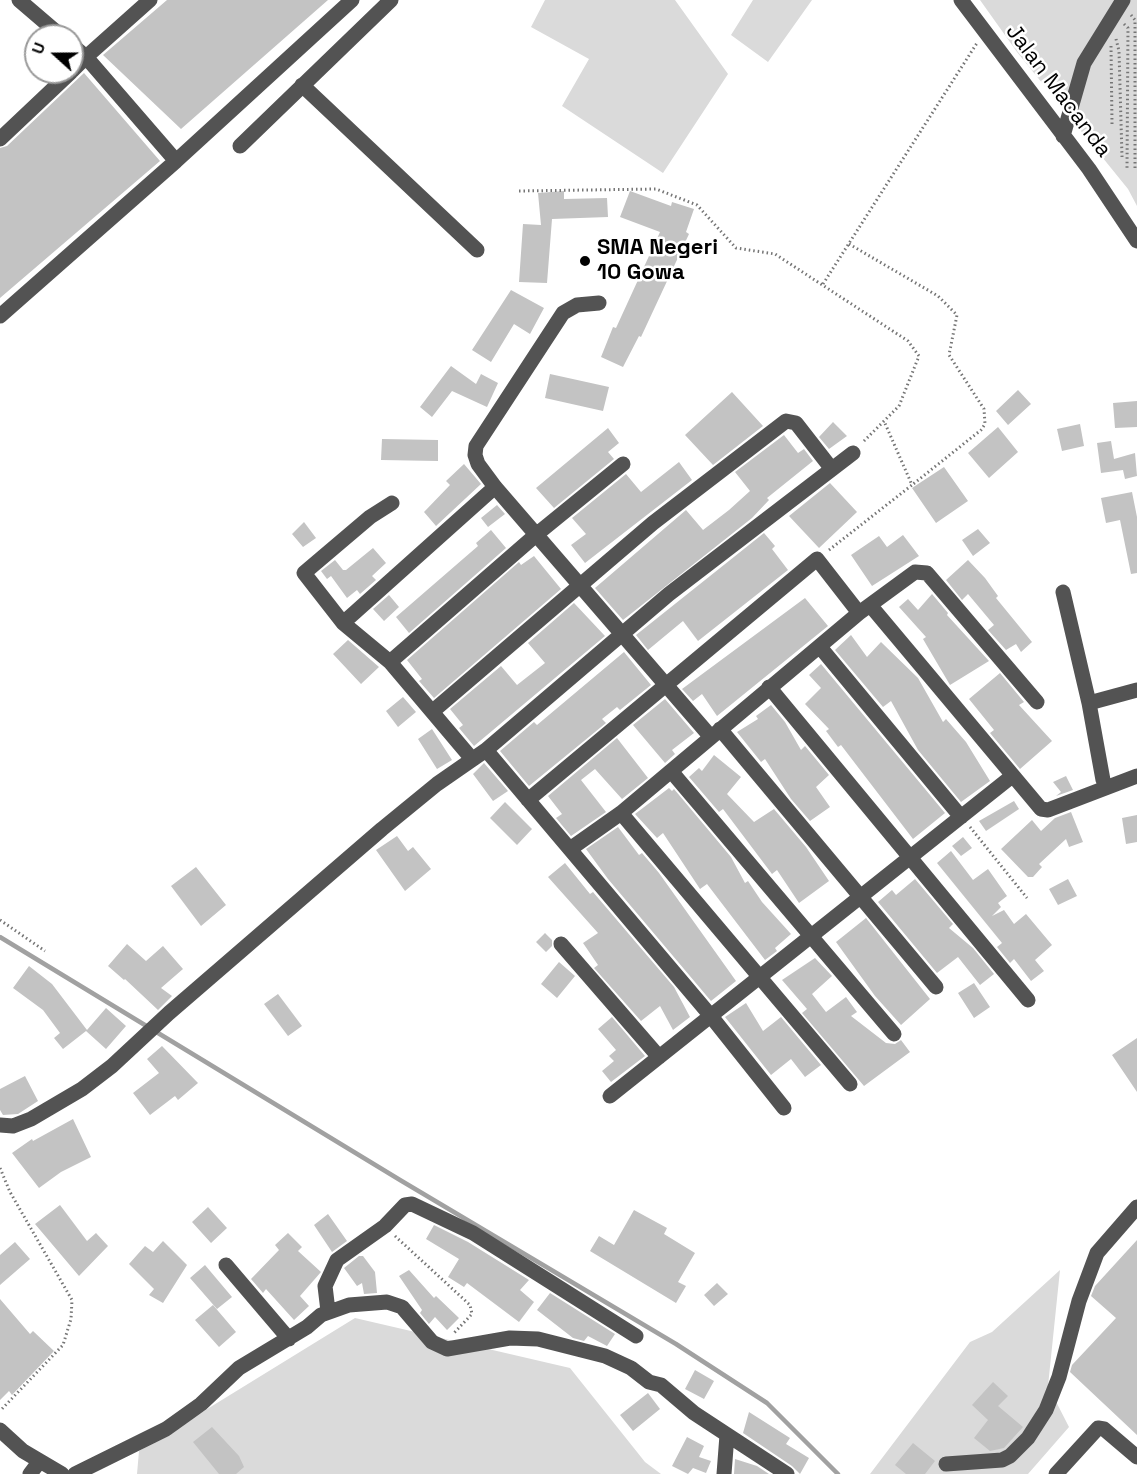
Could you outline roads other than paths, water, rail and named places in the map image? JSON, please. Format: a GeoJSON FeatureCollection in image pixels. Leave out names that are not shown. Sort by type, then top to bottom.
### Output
{"type":"FeatureCollection","features":[{"type":"Feature","properties":{"kind":"street"},"geometry":{"type":"LineString","coordinates":[[18,0],[47,24]]}},
{"type":"Feature","properties":{"kind":"street"},"geometry":{"type":"LineString","coordinates":[[150,0],[86,57],[176,161]]}},
{"type":"Feature","properties":{"kind":"street"},"geometry":{"type":"LineString","coordinates":[[0,316],[176,161],[352,0]]}},
{"type":"Feature","properties":{"kind":"street"},"geometry":{"type":"LineString","coordinates":[[240,146],[390,0]]}},
{"type":"Feature","properties":{"kind":"street","name":"Jalan Macanda"},"geometry":{"type":"LineString","coordinates":[[961,0],[1063,136],[1137,241]]}},
{"type":"Feature","properties":{"kind":"street"},"geometry":{"type":"LineString","coordinates":[[1063,136],[1084,63],[1123,1]]}},
{"type":"Feature","properties":{"kind":"street"},"geometry":{"type":"LineString","coordinates":[[0,139],[57,84]]}},
{"type":"Feature","properties":{"kind":"street"},"geometry":{"type":"LineString","coordinates":[[302,85],[477,250]]}},
{"type":"Feature","properties":{"kind":"street"},"geometry":{"type":"LineString","coordinates":[[598,303],[577,305],[563,313],[476,446],[478,464],[664,686],[715,733],[861,898],[936,987]]}},
{"type":"Feature","properties":{"kind":"street"},"geometry":{"type":"LineString","coordinates":[[433,711],[653,523],[786,421],[796,423],[831,468]]}},
{"type":"Feature","properties":{"kind":"street"},"geometry":{"type":"LineString","coordinates":[[0,1125],[13,1126],[25,1122],[82,1089],[410,806],[486,750],[669,594],[852,453]]}},
{"type":"Feature","properties":{"kind":"street"},"geometry":{"type":"LineString","coordinates":[[390,662],[537,534],[623,464]]}},
{"type":"Feature","properties":{"kind":"street"},"geometry":{"type":"LineString","coordinates":[[343,622],[495,487]]}},
{"type":"Feature","properties":{"kind":"street"},"geometry":{"type":"LineString","coordinates":[[392,503],[370,516],[304,571],[305,576],[343,622],[390,662],[472,759]]}},
{"type":"Feature","properties":{"kind":"street"},"geometry":{"type":"LineString","coordinates":[[528,800],[817,559],[864,609],[1036,805],[1045,811],[1137,776]]}},
{"type":"Feature","properties":{"kind":"street"},"geometry":{"type":"LineString","coordinates":[[570,849],[621,813],[769,687],[864,609],[912,574],[927,573],[1037,702]]}},
{"type":"Feature","properties":{"kind":"street"},"geometry":{"type":"LineString","coordinates":[[1063,592],[1089,703],[1103,780]]}},
{"type":"Feature","properties":{"kind":"street"},"geometry":{"type":"LineString","coordinates":[[820,647],[961,817]]}},
{"type":"Feature","properties":{"kind":"street"},"geometry":{"type":"LineString","coordinates":[[769,687],[1028,1000]]}},
{"type":"Feature","properties":{"kind":"street"},"geometry":{"type":"LineString","coordinates":[[1089,703],[1137,690]]}},
{"type":"Feature","properties":{"kind":"street"},"geometry":{"type":"LineString","coordinates":[[486,750],[710,1015],[784,1108]]}},
{"type":"Feature","properties":{"kind":"street"},"geometry":{"type":"LineString","coordinates":[[671,771],[894,1034]]}},
{"type":"Feature","properties":{"kind":"street"},"geometry":{"type":"LineString","coordinates":[[610,1096],[1011,777]]}},
{"type":"Feature","properties":{"kind":"street"},"geometry":{"type":"LineString","coordinates":[[621,813],[850,1084]]}},
{"type":"Feature","properties":{"kind":"street"},"geometry":{"type":"LineString","coordinates":[[561,944],[659,1057]]}},
{"type":"Feature","properties":{"kind":"street"},"geometry":{"type":"LineString","coordinates":[[327,1311],[325,1286],[331,1268],[337,1260],[384,1226],[405,1205],[418,1206],[473,1233],[636,1336]]}},
{"type":"Feature","properties":{"kind":"street"},"geometry":{"type":"LineString","coordinates":[[946,1464],[1002,1460],[1010,1456],[1028,1438],[1046,1410],[1059,1377],[1079,1301],[1097,1253],[1137,1207]]}},
{"type":"Feature","properties":{"kind":"street"},"geometry":{"type":"LineString","coordinates":[[226,1265],[289,1339]]}},
{"type":"Feature","properties":{"kind":"street"},"geometry":{"type":"LineString","coordinates":[[75,1474],[166,1429],[201,1404],[239,1368],[289,1339],[327,1311],[370,1303],[395,1304],[407,1311],[432,1342],[447,1349],[510,1338],[538,1339],[569,1348],[592,1351],[631,1368],[638,1375],[661,1386],[694,1413],[787,1474]]}},
{"type":"Feature","properties":{"kind":"street"},"geometry":{"type":"LineString","coordinates":[[1056,1474],[1098,1428],[1104,1429],[1137,1457]]}},
{"type":"Feature","properties":{"kind":"street"},"geometry":{"type":"LineString","coordinates":[[0,1430],[35,1468],[62,1474]]}},
{"type":"Feature","properties":{"kind":"street"},"geometry":{"type":"LineString","coordinates":[[724,1474],[727,1435]]}},
{"type":"Feature","properties":{"kind":"waterway"},"geometry":{"type":"LineString","coordinates":[[0,937],[400,1180],[676,1344],[767,1403],[838,1474]]}},
{"type":"Feature","properties":{"kind":"place","name":"SMA Negeri 10 Gowa"},"geometry":{"type":"Point","coordinates":[585,261]}}]}
